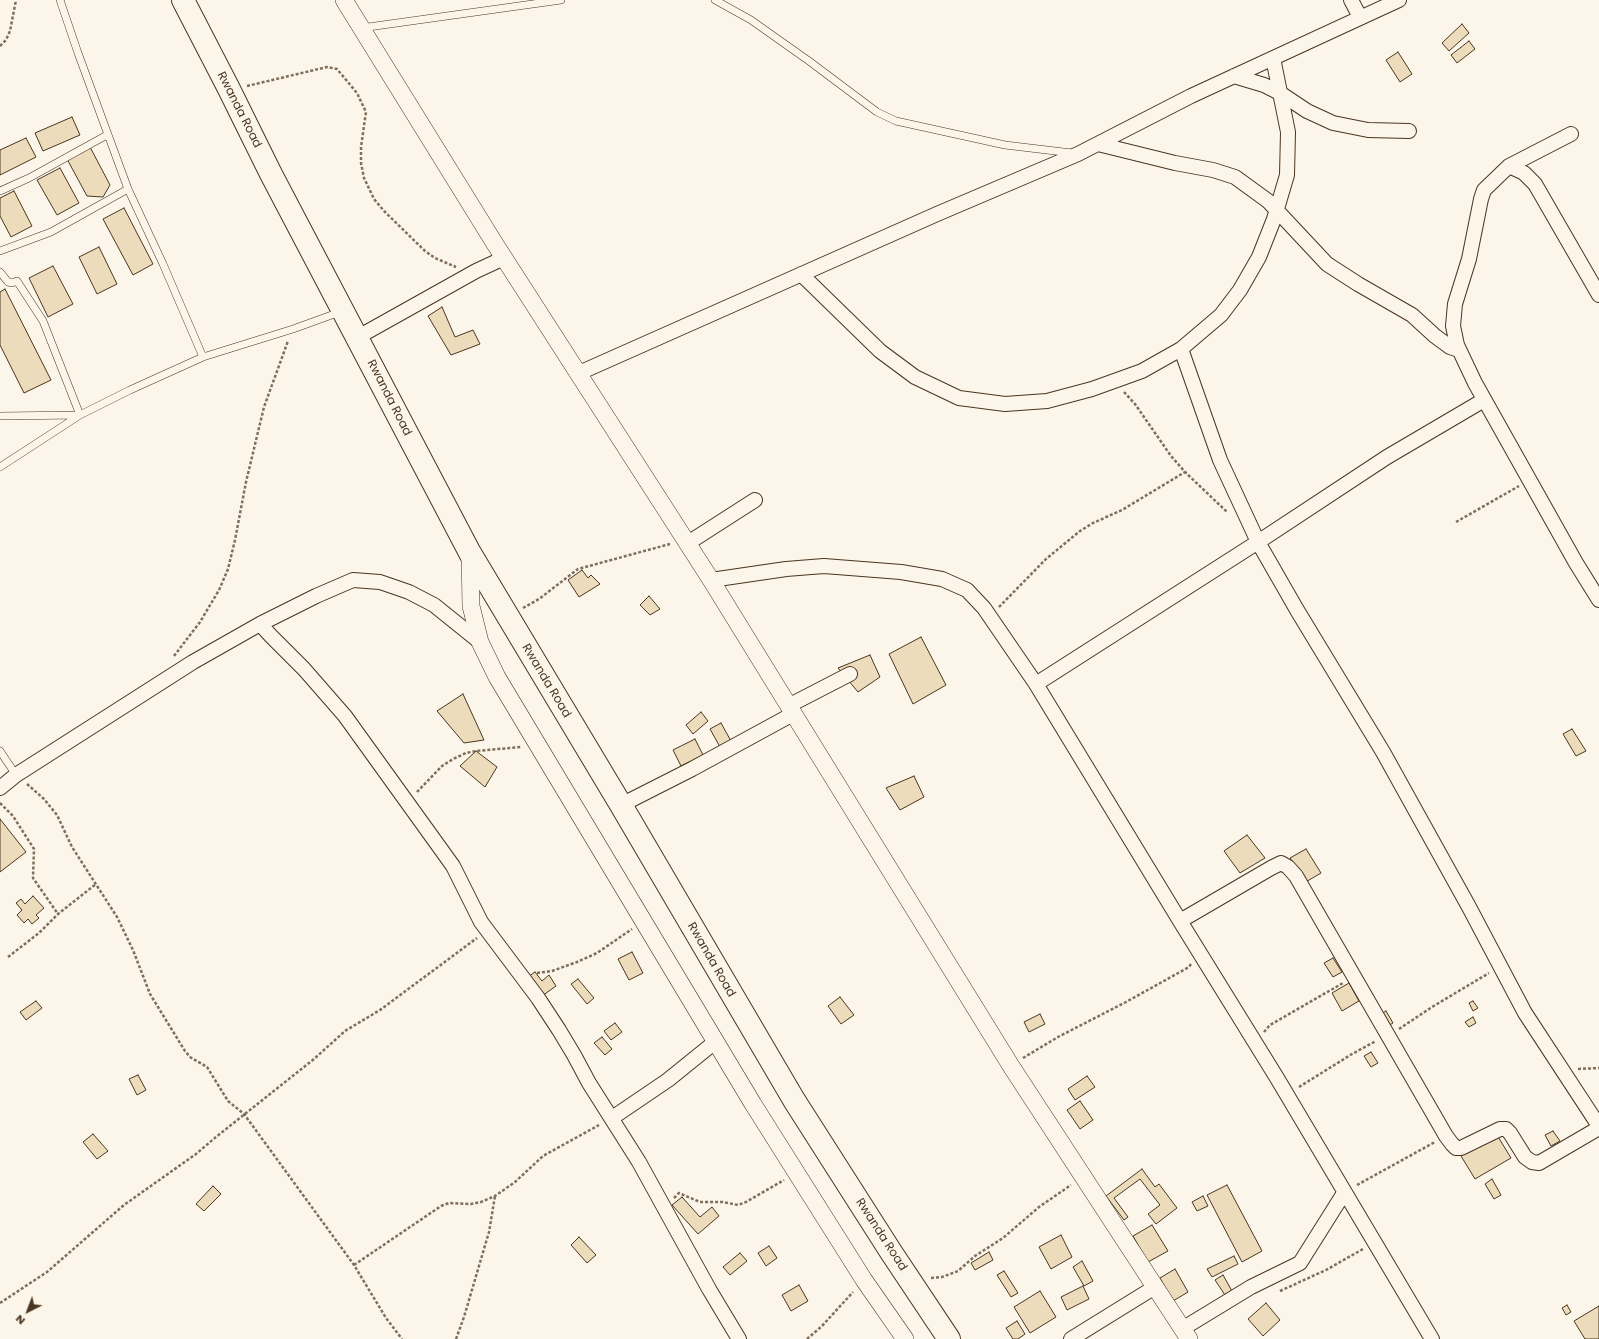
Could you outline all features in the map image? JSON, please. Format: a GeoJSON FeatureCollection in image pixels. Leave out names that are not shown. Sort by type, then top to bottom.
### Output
{"type":"FeatureCollection","features":[{"type":"Feature","properties":{"kind":"highway","name":"Rwanda Road"},"geometry":{"type":"LineString","coordinates":[[183,0],[230,89],[271,174],[344,310],[423,465],[470,553],[621,805],[794,1100],[908,1277],[950,1339]]}},
{"type":"Feature","properties":{"kind":"street"},"geometry":{"type":"LineString","coordinates":[[344,0],[504,258],[686,540],[1011,1066],[1185,1334],[1251,1287],[1300,1263],[1344,1193]]}},
{"type":"Feature","properties":{"kind":"street"},"geometry":{"type":"LineString","coordinates":[[1351,0],[1360,18]]}},
{"type":"Feature","properties":{"kind":"street"},"geometry":{"type":"LineString","coordinates":[[579,373],[937,214],[1078,154],[1191,96],[1399,0]]}},
{"type":"Feature","properties":{"kind":"street"},"geometry":{"type":"LineString","coordinates":[[801,274],[880,351],[915,377],[959,398],[1005,404],[1047,401],[1092,390],[1142,371],[1181,349],[1221,315],[1240,290],[1259,257],[1277,211],[1287,175],[1288,132],[1273,58]]}},
{"type":"Feature","properties":{"kind":"street"},"geometry":{"type":"LineString","coordinates":[[1234,76],[1264,85],[1280,93],[1307,111],[1333,123],[1368,130],[1409,131]]}},
{"type":"Feature","properties":{"kind":"street"},"geometry":{"type":"LineString","coordinates":[[1570,134],[1509,166],[1484,190],[1469,259],[1455,304],[1454,326],[1459,350],[1484,400],[1576,563],[1599,600]]}},
{"type":"Feature","properties":{"kind":"street"},"geometry":{"type":"LineString","coordinates":[[1098,144],[1175,164],[1213,170],[1235,177],[1268,201],[1327,264],[1358,284],[1412,315],[1435,336],[1450,347],[1459,350]]}},
{"type":"Feature","properties":{"kind":"street"},"geometry":{"type":"LineString","coordinates":[[1509,166],[1524,173],[1535,184],[1599,295]]}},
{"type":"Feature","properties":{"kind":"street"},"geometry":{"type":"LineString","coordinates":[[358,338],[476,271],[504,258]]}},
{"type":"Feature","properties":{"kind":"street"},"geometry":{"type":"LineString","coordinates":[[1180,921],[1282,863],[1288,866],[1296,876],[1446,1136],[1456,1148],[1461,1148],[1500,1129],[1506,1129],[1525,1157],[1532,1162],[1539,1163],[1599,1127],[1536,1030],[1383,752],[1297,610],[1258,542],[1220,460],[1181,349]]}},
{"type":"Feature","properties":{"kind":"street"},"geometry":{"type":"LineString","coordinates":[[1036,684],[1258,542],[1387,457],[1484,400]]}},
{"type":"Feature","properties":{"kind":"street"},"geometry":{"type":"LineString","coordinates":[[686,540],[755,500]]}},
{"type":"Feature","properties":{"kind":"street"},"geometry":{"type":"LineString","coordinates":[[470,553],[471,606],[480,642],[497,677],[752,1104],[864,1280],[905,1339]]}},
{"type":"Feature","properties":{"kind":"street"},"geometry":{"type":"LineString","coordinates":[[711,580],[786,569],[824,566],[901,572],[942,578],[968,590],[990,617],[1036,684],[1287,1095],[1432,1339]]}},
{"type":"Feature","properties":{"kind":"street"},"geometry":{"type":"LineString","coordinates":[[0,788],[16,775],[194,662],[260,624],[316,596],[353,580],[380,582],[409,592],[434,605],[480,642]]}},
{"type":"Feature","properties":{"kind":"street"},"geometry":{"type":"LineString","coordinates":[[260,624],[270,636],[304,669],[345,716],[453,866],[475,914],[559,1030],[589,1083],[639,1162],[709,1289],[739,1339]]}},
{"type":"Feature","properties":{"kind":"street"},"geometry":{"type":"LineString","coordinates":[[621,805],[692,769],[850,674]]}},
{"type":"Feature","properties":{"kind":"street"},"geometry":{"type":"LineString","coordinates":[[612,1118],[668,1080],[715,1042]]}},
{"type":"Feature","properties":{"kind":"street"},"geometry":{"type":"LineString","coordinates":[[1071,1339],[1155,1287]]}},
{"type":"Feature","properties":{"kind":"lane"},"geometry":{"type":"LineString","coordinates":[[60,0],[107,135],[128,189],[163,264],[203,357]]}},
{"type":"Feature","properties":{"kind":"lane"},"geometry":{"type":"LineString","coordinates":[[361,28],[561,0]]}},
{"type":"Feature","properties":{"kind":"lane"},"geometry":{"type":"LineString","coordinates":[[715,0],[751,20],[810,61],[877,112],[896,121],[1005,145],[1078,154]]}},
{"type":"Feature","properties":{"kind":"lane"},"geometry":{"type":"LineString","coordinates":[[0,191],[28,178],[107,135]]}},
{"type":"Feature","properties":{"kind":"lane"},"geometry":{"type":"LineString","coordinates":[[0,251],[51,232],[128,189]]}},
{"type":"Feature","properties":{"kind":"lane"},"geometry":{"type":"LineString","coordinates":[[0,272],[8,282],[12,283],[17,281],[42,321],[80,415]]}},
{"type":"Feature","properties":{"kind":"lane"},"geometry":{"type":"LineString","coordinates":[[0,467],[80,415],[130,390],[203,357],[293,329],[344,310]]}},
{"type":"Feature","properties":{"kind":"lane"},"geometry":{"type":"LineString","coordinates":[[0,416],[80,415]]}},
{"type":"Feature","properties":{"kind":"lane"},"geometry":{"type":"LineString","coordinates":[[0,751],[16,775]]}},
{"type":"Feature","properties":{"kind":"path"},"geometry":{"type":"LineString","coordinates":[[0,46],[6,40],[10,31],[16,0]]}},
{"type":"Feature","properties":{"kind":"path"},"geometry":{"type":"LineString","coordinates":[[230,89],[253,86],[327,67],[337,69],[357,93],[366,112],[361,148],[361,163],[364,178],[374,199],[384,211],[425,251],[444,262],[459,268],[476,271]]}},
{"type":"Feature","properties":{"kind":"path"},"geometry":{"type":"LineString","coordinates":[[171,660],[200,622],[219,590],[228,569],[246,482],[264,407],[293,329]]}},
{"type":"Feature","properties":{"kind":"path"},"geometry":{"type":"LineString","coordinates":[[1115,381],[1135,404],[1162,443],[1185,472],[1231,515]]}},
{"type":"Feature","properties":{"kind":"path"},"geometry":{"type":"LineString","coordinates":[[990,617],[1046,559],[1080,531],[1093,523],[1122,510],[1185,472]]}},
{"type":"Feature","properties":{"kind":"path"},"geometry":{"type":"LineString","coordinates":[[1456,522],[1529,480]]}},
{"type":"Feature","properties":{"kind":"path"},"geometry":{"type":"LineString","coordinates":[[504,612],[525,607],[534,602],[578,569],[686,540]]}},
{"type":"Feature","properties":{"kind":"path"},"geometry":{"type":"LineString","coordinates":[[407,802],[433,775],[453,759],[466,753],[538,747]]}},
{"type":"Feature","properties":{"kind":"path"},"geometry":{"type":"LineString","coordinates":[[16,775],[53,808],[72,847],[117,917],[133,950],[150,994],[185,1052],[190,1057],[207,1067],[228,1101],[244,1114],[354,1265],[386,1318],[402,1339]]}},
{"type":"Feature","properties":{"kind":"path"},"geometry":{"type":"LineString","coordinates":[[0,803],[13,816],[34,849],[33,878],[58,914]]}},
{"type":"Feature","properties":{"kind":"path"},"geometry":{"type":"LineString","coordinates":[[8,957],[39,933],[58,914],[96,884]]}},
{"type":"Feature","properties":{"kind":"path"},"geometry":{"type":"LineString","coordinates":[[521,976],[552,971],[597,953],[643,921]]}},
{"type":"Feature","properties":{"kind":"path"},"geometry":{"type":"LineString","coordinates":[[0,1303],[47,1272],[124,1205],[196,1154],[314,1059],[345,1031],[380,1010],[487,931]]}},
{"type":"Feature","properties":{"kind":"path"},"geometry":{"type":"LineString","coordinates":[[1011,1066],[1058,1037],[1126,1002],[1189,966],[1193,961]]}},
{"type":"Feature","properties":{"kind":"path"},"geometry":{"type":"LineString","coordinates":[[1287,1095],[1352,1054],[1388,1035],[1501,967]]}},
{"type":"Feature","properties":{"kind":"path"},"geometry":{"type":"LineString","coordinates":[[1263,1037],[1264,1030],[1270,1026],[1355,976]]}},
{"type":"Feature","properties":{"kind":"path"},"geometry":{"type":"LineString","coordinates":[[1563,1071],[1599,1068]]}},
{"type":"Feature","properties":{"kind":"path"},"geometry":{"type":"LineString","coordinates":[[354,1265],[446,1204],[471,1204],[481,1202],[495,1196],[515,1182],[543,1156],[612,1118]]}},
{"type":"Feature","properties":{"kind":"path"},"geometry":{"type":"LineString","coordinates":[[1344,1193],[1378,1172],[1446,1136]]}},
{"type":"Feature","properties":{"kind":"path"},"geometry":{"type":"LineString","coordinates":[[665,1209],[679,1193],[700,1202],[723,1202],[738,1205],[755,1197],[796,1172]]}},
{"type":"Feature","properties":{"kind":"path"},"geometry":{"type":"LineString","coordinates":[[908,1277],[926,1279],[953,1274],[975,1256],[1002,1238],[1039,1207],[1084,1177]]}},
{"type":"Feature","properties":{"kind":"path"},"geometry":{"type":"LineString","coordinates":[[456,1339],[487,1239],[495,1196]]}},
{"type":"Feature","properties":{"kind":"path"},"geometry":{"type":"LineString","coordinates":[[807,1339],[836,1311],[864,1280]]}},
{"type":"Feature","properties":{"kind":"building"},"geometry":{"type":"Polygon","coordinates":[[[1462,24],[1469,33],[1449,51],[1442,43],[1462,24]]]}},
{"type":"Feature","properties":{"kind":"building"},"geometry":{"type":"Polygon","coordinates":[[[1469,41],[1475,49],[1457,63],[1451,55],[1469,41]]]}},
{"type":"Feature","properties":{"kind":"building"},"geometry":{"type":"Polygon","coordinates":[[[1398,52],[1412,74],[1400,82],[1386,60],[1398,52]]]}},
{"type":"Feature","properties":{"kind":"building"},"geometry":{"type":"Polygon","coordinates":[[[72,117],[80,135],[43,151],[35,133],[72,117]]]}},
{"type":"Feature","properties":{"kind":"building"},"geometry":{"type":"Polygon","coordinates":[[[26,138],[36,157],[0,175],[0,150],[26,138]]]}},
{"type":"Feature","properties":{"kind":"building"},"geometry":{"type":"Polygon","coordinates":[[[90,147],[110,185],[103,197],[87,196],[67,159],[90,147]]]}},
{"type":"Feature","properties":{"kind":"building"},"geometry":{"type":"Polygon","coordinates":[[[60,168],[79,203],[57,215],[37,180],[60,168]]]}},
{"type":"Feature","properties":{"kind":"building"},"geometry":{"type":"Polygon","coordinates":[[[14,191],[32,226],[11,237],[0,216],[0,198],[14,191]]]}},
{"type":"Feature","properties":{"kind":"building"},"geometry":{"type":"Polygon","coordinates":[[[124,208],[153,264],[133,275],[103,219],[124,208]]]}},
{"type":"Feature","properties":{"kind":"building"},"geometry":{"type":"Polygon","coordinates":[[[99,247],[117,284],[97,294],[79,257],[99,247]]]}},
{"type":"Feature","properties":{"kind":"building"},"geometry":{"type":"Polygon","coordinates":[[[53,266],[73,304],[48,317],[29,278],[53,266]]]}},
{"type":"Feature","properties":{"kind":"building"},"geometry":{"type":"Polygon","coordinates":[[[5,289],[51,380],[24,393],[0,345],[0,292],[5,289]]]}},
{"type":"Feature","properties":{"kind":"building"},"geometry":{"type":"Polygon","coordinates":[[[442,307],[455,337],[473,330],[480,344],[451,355],[428,316],[442,307]]]}},
{"type":"Feature","properties":{"kind":"building"},"geometry":{"type":"Polygon","coordinates":[[[582,570],[588,578],[591,575],[600,584],[579,597],[568,580],[582,570]]]}},
{"type":"Feature","properties":{"kind":"building"},"geometry":{"type":"Polygon","coordinates":[[[649,596],[660,609],[650,615],[640,605],[649,596]]]}},
{"type":"Feature","properties":{"kind":"building"},"geometry":{"type":"Polygon","coordinates":[[[921,637],[946,685],[913,704],[889,654],[921,637]]]}},
{"type":"Feature","properties":{"kind":"building"},"geometry":{"type":"Polygon","coordinates":[[[870,655],[880,677],[858,692],[838,668],[870,655]]]}},
{"type":"Feature","properties":{"kind":"building"},"geometry":{"type":"Polygon","coordinates":[[[463,694],[484,740],[464,743],[437,711],[463,694]]]}},
{"type":"Feature","properties":{"kind":"building"},"geometry":{"type":"Polygon","coordinates":[[[701,712],[708,721],[693,734],[686,725],[701,712]]]}},
{"type":"Feature","properties":{"kind":"building"},"geometry":{"type":"Polygon","coordinates":[[[721,723],[731,741],[720,747],[710,729],[721,723]]]}},
{"type":"Feature","properties":{"kind":"building"},"geometry":{"type":"Polygon","coordinates":[[[1572,729],[1586,751],[1576,756],[1563,734],[1572,729]]]}},
{"type":"Feature","properties":{"kind":"building"},"geometry":{"type":"Polygon","coordinates":[[[695,739],[703,755],[681,766],[673,750],[695,739]]]}},
{"type":"Feature","properties":{"kind":"building"},"geometry":{"type":"Polygon","coordinates":[[[476,751],[497,767],[485,787],[460,766],[476,751]]]}},
{"type":"Feature","properties":{"kind":"building"},"geometry":{"type":"Polygon","coordinates":[[[914,776],[924,797],[900,810],[886,788],[914,776]]]}},
{"type":"Feature","properties":{"kind":"building"},"geometry":{"type":"Polygon","coordinates":[[[0,819],[26,852],[0,872],[0,819]]]}},
{"type":"Feature","properties":{"kind":"building"},"geometry":{"type":"Polygon","coordinates":[[[1247,835],[1265,858],[1240,873],[1224,851],[1247,835]]]}},
{"type":"Feature","properties":{"kind":"building"},"geometry":{"type":"Polygon","coordinates":[[[1306,849],[1321,873],[1304,883],[1290,858],[1306,849]]]}},
{"type":"Feature","properties":{"kind":"building"},"geometry":{"type":"Polygon","coordinates":[[[33,896],[44,908],[36,915],[39,918],[32,924],[28,919],[24,923],[17,915],[22,910],[16,903],[21,899],[25,904],[33,896]]]}},
{"type":"Feature","properties":{"kind":"building"},"geometry":{"type":"Polygon","coordinates":[[[632,952],[643,973],[629,980],[618,959],[632,952]]]}},
{"type":"Feature","properties":{"kind":"building"},"geometry":{"type":"Polygon","coordinates":[[[1333,958],[1342,972],[1333,977],[1324,963],[1333,958]]]}},
{"type":"Feature","properties":{"kind":"building"},"geometry":{"type":"Polygon","coordinates":[[[535,972],[542,981],[549,975],[556,986],[542,996],[528,977],[535,972]]]}},
{"type":"Feature","properties":{"kind":"building"},"geometry":{"type":"Polygon","coordinates":[[[578,979],[594,998],[587,1004],[571,984],[578,979]]]}},
{"type":"Feature","properties":{"kind":"building"},"geometry":{"type":"Polygon","coordinates":[[[1349,983],[1359,1001],[1342,1011],[1332,993],[1349,983]]]}},
{"type":"Feature","properties":{"kind":"building"},"geometry":{"type":"Polygon","coordinates":[[[840,997],[854,1015],[841,1024],[828,1006],[840,997]]]}},
{"type":"Feature","properties":{"kind":"building"},"geometry":{"type":"Polygon","coordinates":[[[36,1001],[42,1008],[26,1020],[20,1012],[36,1001]]]}},
{"type":"Feature","properties":{"kind":"building"},"geometry":{"type":"Polygon","coordinates":[[[1473,1001],[1478,1008],[1473,1011],[1469,1003],[1473,1001]]]}},
{"type":"Feature","properties":{"kind":"building"},"geometry":{"type":"Polygon","coordinates":[[[1386,1011],[1393,1023],[1388,1026],[1381,1014],[1386,1011]]]}},
{"type":"Feature","properties":{"kind":"building"},"geometry":{"type":"Polygon","coordinates":[[[1040,1014],[1045,1024],[1029,1032],[1024,1022],[1040,1014]]]}},
{"type":"Feature","properties":{"kind":"building"},"geometry":{"type":"Polygon","coordinates":[[[1473,1017],[1476,1023],[1469,1027],[1465,1022],[1473,1017]]]}},
{"type":"Feature","properties":{"kind":"building"},"geometry":{"type":"Polygon","coordinates":[[[615,1023],[622,1032],[611,1040],[604,1031],[615,1023]]]}},
{"type":"Feature","properties":{"kind":"building"},"geometry":{"type":"Polygon","coordinates":[[[602,1037],[612,1049],[605,1055],[594,1043],[602,1037]]]}},
{"type":"Feature","properties":{"kind":"building"},"geometry":{"type":"Polygon","coordinates":[[[1371,1052],[1378,1063],[1371,1067],[1364,1056],[1371,1052]]]}},
{"type":"Feature","properties":{"kind":"building"},"geometry":{"type":"Polygon","coordinates":[[[138,1075],[146,1090],[137,1095],[129,1079],[138,1075]]]}},
{"type":"Feature","properties":{"kind":"building"},"geometry":{"type":"Polygon","coordinates":[[[1087,1076],[1095,1087],[1075,1100],[1068,1089],[1087,1076]]]}},
{"type":"Feature","properties":{"kind":"building"},"geometry":{"type":"Polygon","coordinates":[[[1080,1101],[1093,1120],[1080,1129],[1067,1110],[1080,1101]]]}},
{"type":"Feature","properties":{"kind":"building"},"geometry":{"type":"Polygon","coordinates":[[[1553,1131],[1560,1141],[1551,1146],[1545,1135],[1553,1131]]]}},
{"type":"Feature","properties":{"kind":"building"},"geometry":{"type":"Polygon","coordinates":[[[93,1134],[108,1151],[97,1159],[83,1142],[93,1134]]]}},
{"type":"Feature","properties":{"kind":"building"},"geometry":{"type":"Polygon","coordinates":[[[1497,1135],[1511,1158],[1475,1179],[1461,1156],[1497,1135]]]}},
{"type":"Feature","properties":{"kind":"building"},"geometry":{"type":"Polygon","coordinates":[[[1142,1169],[1155,1187],[1159,1184],[1177,1208],[1156,1224],[1148,1214],[1160,1205],[1140,1179],[1114,1198],[1128,1217],[1124,1220],[1106,1196],[1142,1169]]]}},
{"type":"Feature","properties":{"kind":"building"},"geometry":{"type":"Polygon","coordinates":[[[1492,1179],[1501,1195],[1494,1199],[1485,1184],[1492,1179]]]}},
{"type":"Feature","properties":{"kind":"building"},"geometry":{"type":"Polygon","coordinates":[[[1227,1185],[1262,1251],[1242,1262],[1207,1195],[1227,1185]]]}},
{"type":"Feature","properties":{"kind":"building"},"geometry":{"type":"Polygon","coordinates":[[[213,1186],[221,1194],[204,1211],[196,1204],[213,1186]]]}},
{"type":"Feature","properties":{"kind":"building"},"geometry":{"type":"Polygon","coordinates":[[[1203,1196],[1208,1206],[1197,1211],[1192,1202],[1203,1196]]]}},
{"type":"Feature","properties":{"kind":"building"},"geometry":{"type":"Polygon","coordinates":[[[682,1197],[700,1217],[712,1207],[719,1216],[698,1234],[672,1205],[682,1197]]]}},
{"type":"Feature","properties":{"kind":"building"},"geometry":{"type":"Polygon","coordinates":[[[1152,1225],[1168,1251],[1148,1262],[1133,1236],[1152,1225]]]}},
{"type":"Feature","properties":{"kind":"building"},"geometry":{"type":"Polygon","coordinates":[[[1061,1235],[1072,1257],[1051,1269],[1039,1247],[1061,1235]]]}},
{"type":"Feature","properties":{"kind":"building"},"geometry":{"type":"Polygon","coordinates":[[[579,1237],[596,1255],[587,1263],[571,1245],[579,1237]]]}},
{"type":"Feature","properties":{"kind":"building"},"geometry":{"type":"Polygon","coordinates":[[[769,1246],[777,1258],[766,1266],[758,1253],[769,1246]]]}},
{"type":"Feature","properties":{"kind":"building"},"geometry":{"type":"Polygon","coordinates":[[[989,1252],[993,1260],[975,1270],[971,1263],[989,1252]]]}},
{"type":"Feature","properties":{"kind":"building"},"geometry":{"type":"Polygon","coordinates":[[[740,1253],[747,1261],[730,1275],[723,1267],[740,1253]]]}},
{"type":"Feature","properties":{"kind":"building"},"geometry":{"type":"Polygon","coordinates":[[[1234,1256],[1238,1264],[1212,1277],[1207,1269],[1234,1256]]]}},
{"type":"Feature","properties":{"kind":"building"},"geometry":{"type":"Polygon","coordinates":[[[1082,1261],[1093,1281],[1084,1286],[1073,1267],[1082,1261]]]}},
{"type":"Feature","properties":{"kind":"building"},"geometry":{"type":"Polygon","coordinates":[[[1175,1269],[1188,1292],[1173,1301],[1160,1278],[1175,1269]]]}},
{"type":"Feature","properties":{"kind":"building"},"geometry":{"type":"Polygon","coordinates":[[[1004,1271],[1018,1293],[1011,1297],[997,1275],[1004,1271]]]}},
{"type":"Feature","properties":{"kind":"building"},"geometry":{"type":"Polygon","coordinates":[[[1223,1275],[1232,1291],[1225,1295],[1215,1280],[1223,1275]]]}},
{"type":"Feature","properties":{"kind":"building"},"geometry":{"type":"Polygon","coordinates":[[[799,1285],[808,1301],[791,1311],[782,1295],[799,1285]]]}},
{"type":"Feature","properties":{"kind":"building"},"geometry":{"type":"Polygon","coordinates":[[[1083,1286],[1089,1299],[1067,1310],[1061,1297],[1083,1286]]]}},
{"type":"Feature","properties":{"kind":"building"},"geometry":{"type":"Polygon","coordinates":[[[1040,1291],[1056,1317],[1030,1333],[1014,1307],[1040,1291]]]}},
{"type":"Feature","properties":{"kind":"building"},"geometry":{"type":"Polygon","coordinates":[[[1266,1303],[1280,1320],[1263,1336],[1248,1319],[1266,1303]]]}},
{"type":"Feature","properties":{"kind":"building"},"geometry":{"type":"Polygon","coordinates":[[[1567,1305],[1571,1312],[1566,1315],[1562,1308],[1567,1305]]]}},
{"type":"Feature","properties":{"kind":"building"},"geometry":{"type":"Polygon","coordinates":[[[1599,1306],[1599,1339],[1585,1339],[1574,1321],[1599,1306]]]}},
{"type":"Feature","properties":{"kind":"building"},"geometry":{"type":"Polygon","coordinates":[[[1017,1321],[1025,1334],[1018,1339],[1013,1339],[1006,1328],[1017,1321]]]}}]}
